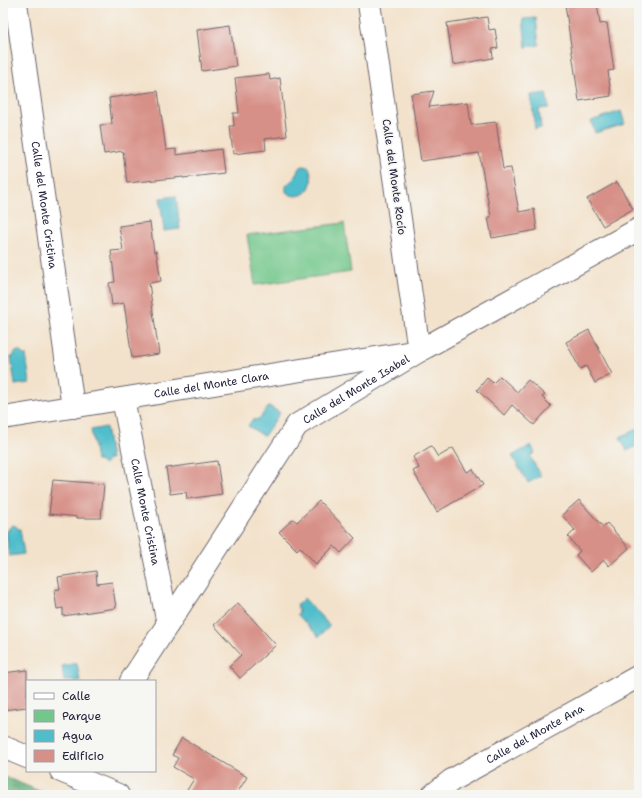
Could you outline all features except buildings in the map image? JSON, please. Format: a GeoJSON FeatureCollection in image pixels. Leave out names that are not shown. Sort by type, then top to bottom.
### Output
{"type":"FeatureCollection","features":[{"type":"Feature","properties":{"kind":"street","name":"Calle del Monte Cristina"},"geometry":{"type":"LineString","coordinates":[[16,3],[73,406]]}},
{"type":"Feature","properties":{"kind":"street","name":"Calle del Monte Rocío"},"geometry":{"type":"LineString","coordinates":[[369,3],[419,351]]}},
{"type":"Feature","properties":{"kind":"street","name":"Calle del Monte Isabel"},"geometry":{"type":"LineString","coordinates":[[132,680],[297,425],[419,351],[639,229]]}},
{"type":"Feature","properties":{"kind":"street","name":"Calle del Monte Clara"},"geometry":{"type":"LineString","coordinates":[[3,418],[419,351]]}},
{"type":"Feature","properties":{"kind":"street","name":"Calle Monte Cristina"},"geometry":{"type":"LineString","coordinates":[[123,399],[168,624]]}},
{"type":"Feature","properties":{"kind":"street","name":"Calle del Monte Ana"},"geometry":{"type":"LineString","coordinates":[[433,795],[452,780],[639,676]]}},
{"type":"Feature","properties":{"kind":"street"},"geometry":{"type":"LineString","coordinates":[[3,747],[26,757]]}},
{"type":"Feature","properties":{"kind":"street"},"geometry":{"type":"LineString","coordinates":[[68,772],[118,795]]}},
{"type":"Feature","properties":{"kind":"green space"},"geometry":{"type":"Polygon","coordinates":[[[344,223],[351,272],[255,285],[247,235],[344,223]]]}},
{"type":"Feature","properties":{"kind":"green space"},"geometry":{"type":"Polygon","coordinates":[[[3,776],[49,795],[3,795],[3,776]]]}},
{"type":"Feature","properties":{"kind":"water"},"geometry":{"type":"Polygon","coordinates":[[[536,18],[539,45],[526,47],[523,19],[536,18]]]}},
{"type":"Feature","properties":{"kind":"water"},"geometry":{"type":"Polygon","coordinates":[[[546,93],[549,108],[539,109],[541,128],[535,129],[531,95],[546,93]]]}},
{"type":"Feature","properties":{"kind":"water"},"geometry":{"type":"Polygon","coordinates":[[[621,111],[625,124],[595,133],[591,121],[621,111]]]}},
{"type":"Feature","properties":{"kind":"water"},"geometry":{"type":"Polygon","coordinates":[[[303,166],[309,167],[310,169],[310,187],[305,193],[293,196],[286,192],[286,186],[294,178],[299,168],[303,166]]]}},
{"type":"Feature","properties":{"kind":"water"},"geometry":{"type":"Polygon","coordinates":[[[176,196],[180,229],[164,231],[160,198],[176,196]]]}},
{"type":"Feature","properties":{"kind":"water"},"geometry":{"type":"Polygon","coordinates":[[[19,351],[26,355],[30,383],[15,385],[11,357],[13,357],[15,352],[19,351]]]}},
{"type":"Feature","properties":{"kind":"water"},"geometry":{"type":"Polygon","coordinates":[[[269,406],[280,413],[264,436],[248,426],[252,420],[259,419],[269,406]]]}},
{"type":"Feature","properties":{"kind":"water"},"geometry":{"type":"Polygon","coordinates":[[[106,427],[111,459],[108,459],[107,463],[104,465],[99,461],[96,461],[91,430],[106,427]]]}},
{"type":"Feature","properties":{"kind":"water"},"geometry":{"type":"Polygon","coordinates":[[[639,428],[639,445],[627,451],[620,437],[639,428]]]}},
{"type":"Feature","properties":{"kind":"water"},"geometry":{"type":"Polygon","coordinates":[[[531,445],[535,453],[530,456],[541,476],[528,483],[512,456],[531,445]]]}},
{"type":"Feature","properties":{"kind":"water"},"geometry":{"type":"Polygon","coordinates":[[[12,525],[20,529],[24,554],[9,556],[6,531],[8,531],[12,525]]]}},
{"type":"Feature","properties":{"kind":"water"},"geometry":{"type":"Polygon","coordinates":[[[304,598],[330,626],[319,637],[297,614],[299,612],[297,605],[304,598]]]}},
{"type":"Feature","properties":{"kind":"water"},"geometry":{"type":"Polygon","coordinates":[[[77,663],[80,680],[64,680],[62,666],[77,663]]]}}]}
